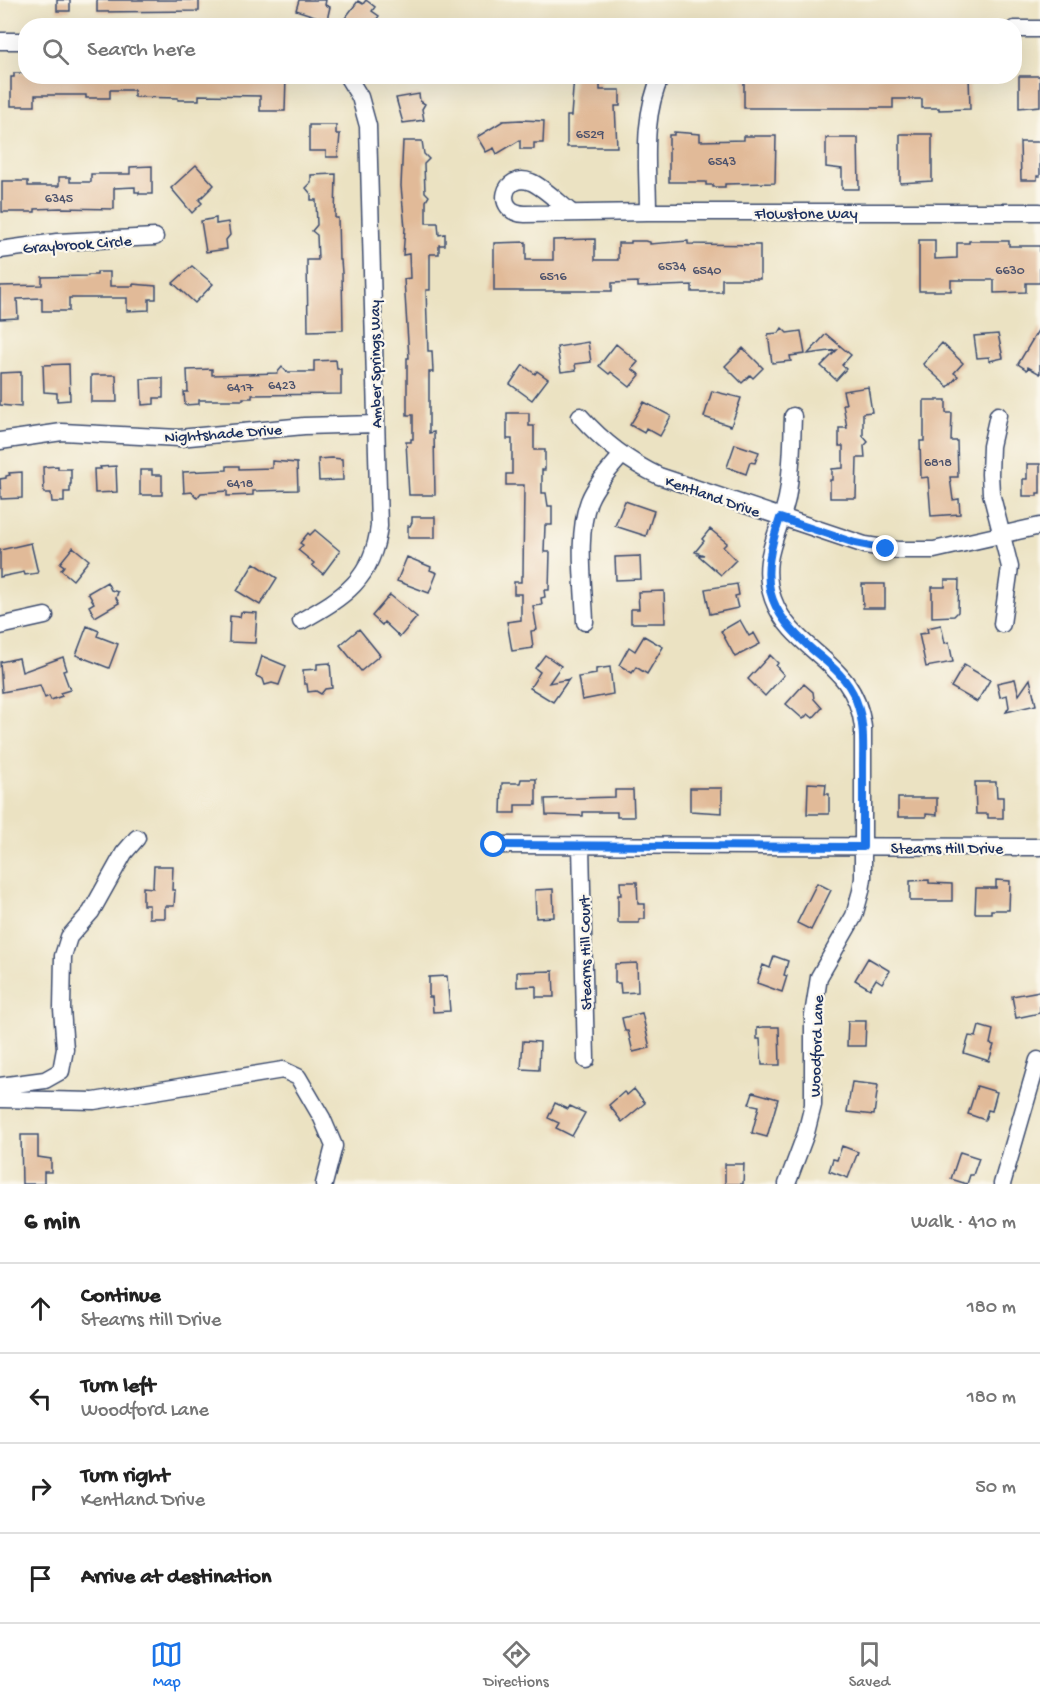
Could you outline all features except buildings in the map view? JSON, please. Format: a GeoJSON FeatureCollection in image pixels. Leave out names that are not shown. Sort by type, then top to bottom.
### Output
{"type":"FeatureCollection","features":[{"type":"Feature","properties":{"kind":"street"},"geometry":{"type":"LineString","coordinates":[[1022,29],[1040,29]]}},
{"type":"Feature","properties":{"kind":"street"},"geometry":{"type":"LineString","coordinates":[[0,41],[18,41]]}},
{"type":"Feature","properties":{"kind":"street","name":"Amber Springs Way"},"geometry":{"type":"LineString","coordinates":[[301,621],[338,601],[359,580],[372,556],[379,526],[368,126],[360,97],[352,84]]}},
{"type":"Feature","properties":{"kind":"street"},"geometry":{"type":"LineString","coordinates":[[648,212],[647,121],[657,84]]}},
{"type":"Feature","properties":{"kind":"street","name":"Flowstone Way"},"geometry":{"type":"LineString","coordinates":[[572,213],[1040,212]]}},
{"type":"Feature","properties":{"kind":"street","name":"Graybrook Circle"},"geometry":{"type":"LineString","coordinates":[[0,250],[49,243],[155,237]]}},
{"type":"Feature","properties":{"kind":"street"},"geometry":{"type":"LineString","coordinates":[[998,415],[991,446],[990,474],[992,493],[1010,567],[1002,624]]}},
{"type":"Feature","properties":{"kind":"street","name":"Kentland Drive"},"geometry":{"type":"LineString","coordinates":[[580,416],[594,432],[622,455],[665,479],[855,543],[897,550],[940,549],[1040,526]]}},
{"type":"Feature","properties":{"kind":"street","name":"Woodford Lane"},"geometry":{"type":"LineString","coordinates":[[787,1184],[806,1133],[813,1105],[814,999],[819,978],[849,928],[856,910],[861,891],[863,847],[862,720],[857,703],[846,681],[791,630],[774,600],[769,581],[768,561],[786,499],[789,480],[793,416]]}},
{"type":"Feature","properties":{"kind":"street","name":"Nightshade Drive"},"geometry":{"type":"LineString","coordinates":[[0,441],[62,432],[179,438],[304,426],[376,424]]}},
{"type":"Feature","properties":{"kind":"street"},"geometry":{"type":"LineString","coordinates":[[585,622],[583,526],[592,494],[622,455]]}},
{"type":"Feature","properties":{"kind":"street"},"geometry":{"type":"LineString","coordinates":[[0,626],[45,616]]}},
{"type":"Feature","properties":{"kind":"street"},"geometry":{"type":"LineString","coordinates":[[0,1086],[45,1080],[61,1071],[65,1049],[62,1009],[63,956],[69,937],[91,912],[124,853],[137,838]]}},
{"type":"Feature","properties":{"kind":"street","name":"Stearns Hill Drive"},"geometry":{"type":"LineString","coordinates":[[494,845],[1040,847]]}},
{"type":"Feature","properties":{"kind":"street","name":"Stearns Hill Court"},"geometry":{"type":"LineString","coordinates":[[581,846],[586,1060]]}},
{"type":"Feature","properties":{"kind":"street"},"geometry":{"type":"LineString","coordinates":[[1002,1184],[1038,1060]]}},
{"type":"Feature","properties":{"kind":"street"},"geometry":{"type":"LineString","coordinates":[[0,1100],[94,1101],[283,1070],[298,1077],[322,1118],[334,1146],[324,1184]]}},
{"type":"Feature","properties":{"kind":"route"},"geometry":{"type":"LineString","coordinates":[[494,845],[863,847],[863,727],[857,703],[851,689],[839,673],[795,634],[786,623],[771,591],[768,561],[780,518],[855,543],[886,549]]}}]}
